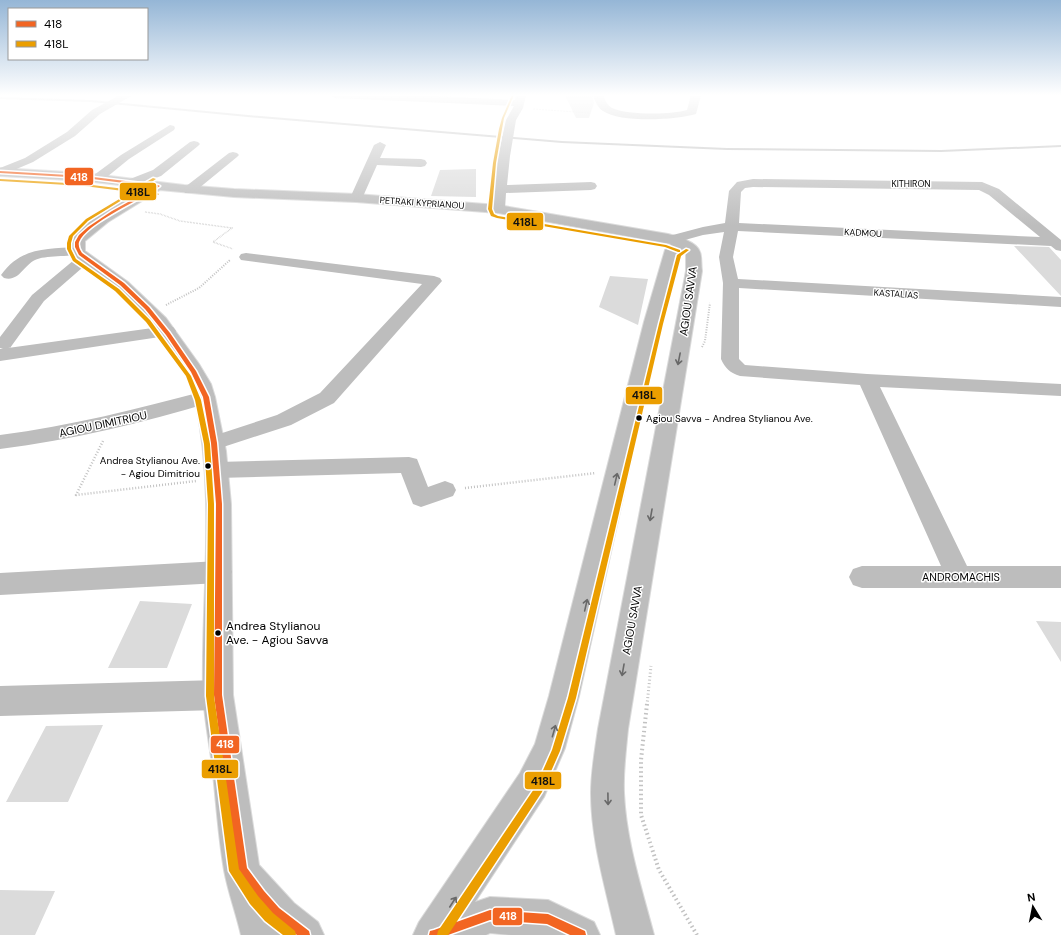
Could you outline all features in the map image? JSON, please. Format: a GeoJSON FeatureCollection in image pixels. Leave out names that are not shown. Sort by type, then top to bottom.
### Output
{"type":"FeatureCollection","features":[{"type":"Feature","properties":{"kind":"street"},"geometry":{"type":"LineString","coordinates":[[0,172],[24,163],[64,139]]}},
{"type":"Feature","properties":{"kind":"street"},"geometry":{"type":"LineString","coordinates":[[98,178],[125,157],[154,139]]}},
{"type":"Feature","properties":{"kind":"street"},"geometry":{"type":"LineString","coordinates":[[498,208],[507,139]]}},
{"type":"Feature","properties":{"kind":"street"},"geometry":{"type":"LineString","coordinates":[[134,182],[157,173],[194,144]]}},
{"type":"Feature","properties":{"kind":"street"},"geometry":{"type":"LineString","coordinates":[[356,198],[380,145]]}},
{"type":"Feature","properties":{"kind":"street"},"geometry":{"type":"LineString","coordinates":[[189,190],[233,155]]}},
{"type":"Feature","properties":{"kind":"street"},"geometry":{"type":"LineString","coordinates":[[373,161],[421,163]]}},
{"type":"Feature","properties":{"kind":"street","name":"PETRAKI KYPRIANOU"},"geometry":{"type":"LineString","coordinates":[[0,172],[98,178],[189,190],[255,195],[356,198],[498,208],[678,241]]}},
{"type":"Feature","properties":{"kind":"street","name":"KITHIRON"},"geometry":{"type":"LineString","coordinates":[[732,227],[735,191],[741,185],[761,183],[966,185],[982,186],[994,192],[1057,245]]}},
{"type":"Feature","properties":{"kind":"street"},"geometry":{"type":"LineString","coordinates":[[158,186],[93,227],[82,236],[77,243],[81,255],[122,285],[151,312],[192,368],[201,384],[205,398],[214,443],[217,474],[219,572],[218,696],[242,870],[260,935]]}},
{"type":"Feature","properties":{"kind":"street"},"geometry":{"type":"LineString","coordinates":[[500,188],[591,186]]}},
{"type":"Feature","properties":{"kind":"street"},"geometry":{"type":"LineString","coordinates":[[732,227],[726,256],[731,283],[730,359],[732,365],[740,370],[866,380],[1061,390]]}},
{"type":"Feature","properties":{"kind":"street","name":"KADMOU"},"geometry":{"type":"LineString","coordinates":[[678,241],[711,228],[732,227],[1057,245]]}},
{"type":"Feature","properties":{"kind":"street"},"geometry":{"type":"LineString","coordinates":[[433,935],[496,837],[517,809],[532,785],[549,748],[564,696],[672,250],[678,241]]}},
{"type":"Feature","properties":{"kind":"street","name":"AGIOU SAVVA"},"geometry":{"type":"LineString","coordinates":[[636,935],[612,835],[608,801],[609,766],[614,721],[694,271],[693,252],[678,241]]}},
{"type":"Feature","properties":{"kind":"street"},"geometry":{"type":"LineString","coordinates":[[214,443],[284,420],[327,398],[434,280],[243,254]]}},
{"type":"Feature","properties":{"kind":"street"},"geometry":{"type":"LineString","coordinates":[[9,275],[28,257],[81,255]]}},
{"type":"Feature","properties":{"kind":"street"},"geometry":{"type":"LineString","coordinates":[[2,350],[38,298],[81,255]]}},
{"type":"Feature","properties":{"kind":"street","name":"KASTALIAS"},"geometry":{"type":"LineString","coordinates":[[731,283],[1061,302]]}},
{"type":"Feature","properties":{"kind":"street"},"geometry":{"type":"LineString","coordinates":[[2,350],[167,332]]}},
{"type":"Feature","properties":{"kind":"street"},"geometry":{"type":"LineString","coordinates":[[866,380],[960,577]]}},
{"type":"Feature","properties":{"kind":"street","name":"AGIOU DIMITRIOU"},"geometry":{"type":"LineString","coordinates":[[0,442],[76,431],[205,398]]}},
{"type":"Feature","properties":{"kind":"street"},"geometry":{"type":"LineString","coordinates":[[217,474],[409,465],[421,498],[445,490]]}},
{"type":"Feature","properties":{"kind":"street"},"geometry":{"type":"LineString","coordinates":[[0,584],[219,572]]}},
{"type":"Feature","properties":{"kind":"street","name":"ANDROMACHIS"},"geometry":{"type":"LineString","coordinates":[[862,577],[1061,577]]}},
{"type":"Feature","properties":{"kind":"street"},"geometry":{"type":"LineString","coordinates":[[0,701],[218,696]]}},
{"type":"Feature","properties":{"kind":"street"},"geometry":{"type":"LineString","coordinates":[[242,870],[260,895],[275,912],[305,935]]}},
{"type":"Feature","properties":{"kind":"street"},"geometry":{"type":"LineString","coordinates":[[433,935],[490,915],[548,919],[581,935]]}},
{"type":"Feature","properties":{"kind":"path"},"geometry":{"type":"LineString","coordinates":[[121,209],[160,214],[180,221],[232,228],[212,242],[243,254]]}},
{"type":"Feature","properties":{"kind":"path"},"geometry":{"type":"LineString","coordinates":[[151,312],[199,288],[243,254]]}},
{"type":"Feature","properties":{"kind":"path"},"geometry":{"type":"LineString","coordinates":[[699,353],[705,341],[710,296]]}},
{"type":"Feature","properties":{"kind":"path"},"geometry":{"type":"LineString","coordinates":[[112,423],[76,495],[217,474]]}},
{"type":"Feature","properties":{"kind":"path"},"geometry":{"type":"LineString","coordinates":[[445,490],[618,471]]}},
{"type":"Feature","properties":{"kind":"path"},"geometry":{"type":"LineString","coordinates":[[651,664],[641,760],[641,815],[659,870],[697,935]]}},
{"type":"Feature","properties":{"kind":"building"},"geometry":{"type":"Polygon","coordinates":[[[476,169],[476,197],[431,196],[440,170],[476,169]]]}},
{"type":"Feature","properties":{"kind":"building"},"geometry":{"type":"Polygon","coordinates":[[[1014,246],[1049,247],[1061,260],[1061,296],[1014,246]]]}},
{"type":"Feature","properties":{"kind":"building"},"geometry":{"type":"Polygon","coordinates":[[[610,276],[648,279],[638,325],[599,307],[610,276]]]}},
{"type":"Feature","properties":{"kind":"building"},"geometry":{"type":"Polygon","coordinates":[[[140,601],[192,604],[167,668],[108,668],[140,601]]]}},
{"type":"Feature","properties":{"kind":"building"},"geometry":{"type":"Polygon","coordinates":[[[1036,621],[1061,622],[1061,662],[1036,621]]]}},
{"type":"Feature","properties":{"kind":"building"},"geometry":{"type":"Polygon","coordinates":[[[103,725],[68,802],[6,802],[46,726],[103,725]]]}},
{"type":"Feature","properties":{"kind":"building"},"geometry":{"type":"Polygon","coordinates":[[[0,890],[55,891],[35,935],[0,935],[0,890]]]}},
{"type":"Feature","properties":{"kind":"waterway"},"geometry":{"type":"LineString","coordinates":[[521,139],[562,142],[727,149],[941,151],[1061,146]]}},
{"type":"Feature","properties":{"kind":"transit line","name":"418L"},"geometry":{"type":"LineString","coordinates":[[498,139],[490,209],[492,215],[666,246],[679,251]]}},
{"type":"Feature","properties":{"kind":"transit line","name":"418"},"geometry":{"type":"LineString","coordinates":[[0,172],[85,177],[158,186]]}},
{"type":"Feature","properties":{"kind":"transit line","name":"418L"},"geometry":{"type":"LineString","coordinates":[[154,179],[87,220],[71,236],[69,249],[74,260],[117,290],[148,321],[188,376],[198,400],[207,444],[211,504],[210,696],[234,871],[254,900],[269,917],[291,935]]}},
{"type":"Feature","properties":{"kind":"transit line","name":"418L"},"geometry":{"type":"LineString","coordinates":[[0,180],[84,185],[157,194]]}},
{"type":"Feature","properties":{"kind":"transit line","name":"418"},"geometry":{"type":"LineString","coordinates":[[158,186],[113,212],[90,228],[81,235],[77,242],[77,247],[80,254],[122,284],[147,308],[168,334],[194,372],[206,397],[214,443],[219,504],[218,695],[242,870],[260,895],[275,912],[305,935]]}},
{"type":"Feature","properties":{"kind":"transit line","name":"418L"},"geometry":{"type":"LineString","coordinates":[[442,935],[539,789],[556,751],[572,698],[661,324],[679,255],[687,250]]}},
{"type":"Feature","properties":{"kind":"transit line","name":"418"},"geometry":{"type":"LineString","coordinates":[[434,935],[490,915],[548,919],[581,935]]}},
{"type":"Feature","properties":{"kind":"place","name":"Agiou Savva - Andrea Stylianou Ave."},"geometry":{"type":"Point","coordinates":[639,418]}},
{"type":"Feature","properties":{"kind":"place","name":"Andrea Stylianou Ave. - Agiou Dimitriou"},"geometry":{"type":"Point","coordinates":[208,466]}},
{"type":"Feature","properties":{"kind":"place","name":"Andrea Stylianou Ave. - Agiou Savva"},"geometry":{"type":"Point","coordinates":[218,633]}}]}
